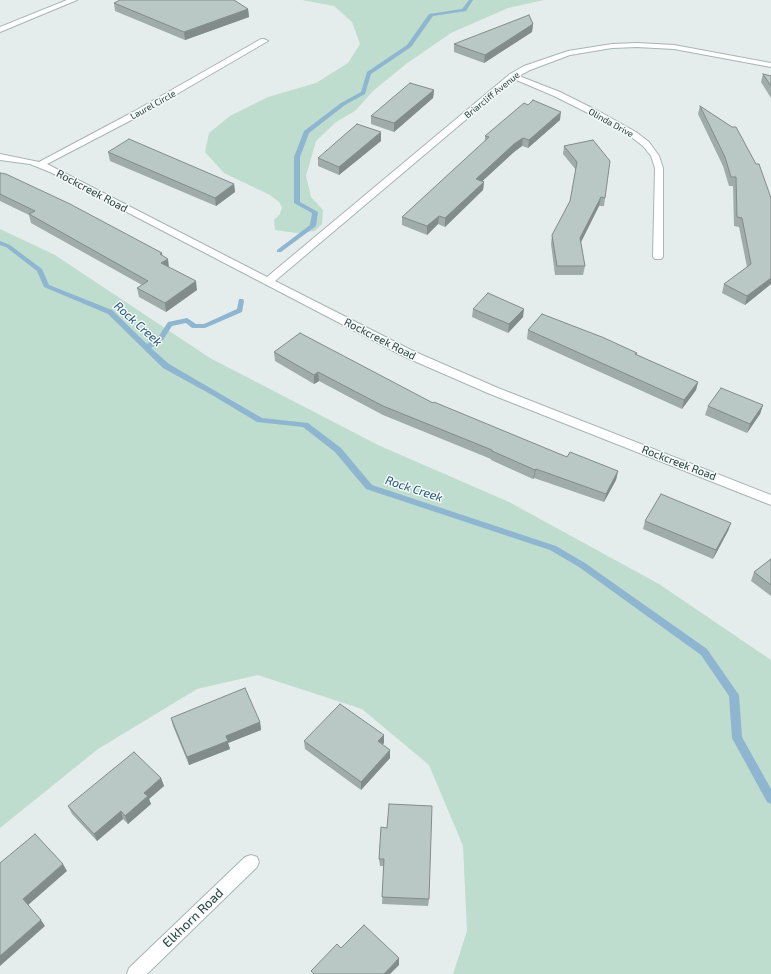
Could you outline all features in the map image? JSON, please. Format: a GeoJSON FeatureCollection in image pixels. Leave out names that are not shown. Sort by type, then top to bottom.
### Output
{"type":"FeatureCollection","features":[{"type":"Feature","properties":{"kind":"street"},"geometry":{"type":"LineString","coordinates":[[0,30],[73,0]]}},
{"type":"Feature","properties":{"kind":"street","name":"Laurel Circle"},"geometry":{"type":"LineString","coordinates":[[39,165],[136,114],[264,41]]}},
{"type":"Feature","properties":{"kind":"street","name":"Briarcliff Avenue"},"geometry":{"type":"LineString","coordinates":[[267,282],[513,76],[543,61],[568,53],[612,46],[637,45],[674,47],[771,65]]}},
{"type":"Feature","properties":{"kind":"street","name":"Olinda Drive"},"geometry":{"type":"LineString","coordinates":[[513,76],[557,94],[599,115],[633,134],[646,144],[655,156],[660,168],[658,257]]}},
{"type":"Feature","properties":{"kind":"street","name":"Rockcreek Road"},"geometry":{"type":"LineString","coordinates":[[0,158],[11,158],[53,170],[267,282],[409,354],[494,391],[771,500]]}},
{"type":"Feature","properties":{"kind":"street","name":"Elkhorn Road"},"geometry":{"type":"LineString","coordinates":[[135,974],[251,862]]}},
{"type":"Feature","properties":{"kind":"green space"},"geometry":{"type":"Polygon","coordinates":[[[302,0],[544,0],[508,8],[451,33],[406,64],[373,91],[355,111],[336,122],[316,141],[306,176],[311,197],[323,210],[322,224],[315,231],[296,233],[275,230],[274,220],[280,214],[282,207],[279,202],[270,195],[224,173],[205,152],[209,133],[230,116],[268,97],[316,83],[348,63],[360,44],[352,22],[334,6],[302,0]]]}},
{"type":"Feature","properties":{"kind":"green space"},"geometry":{"type":"Polygon","coordinates":[[[0,229],[55,255],[210,358],[378,445],[509,502],[659,584],[771,660],[771,974],[453,974],[467,931],[463,846],[429,765],[362,709],[258,675],[197,689],[98,749],[0,828],[0,229]]]}},
{"type":"Feature","properties":{"kind":"building"},"geometry":{"type":"Polygon","coordinates":[[[120,0],[234,0],[248,9],[184,32],[114,3],[120,0]]]}},
{"type":"Feature","properties":{"kind":"building"},"geometry":{"type":"Polygon","coordinates":[[[529,15],[533,24],[485,55],[454,44],[529,15]]]}},
{"type":"Feature","properties":{"kind":"building"},"geometry":{"type":"Polygon","coordinates":[[[763,74],[771,76],[771,86],[763,74]]]}},
{"type":"Feature","properties":{"kind":"building"},"geometry":{"type":"Polygon","coordinates":[[[410,83],[434,90],[394,123],[371,116],[410,83]]]}},
{"type":"Feature","properties":{"kind":"building"},"geometry":{"type":"Polygon","coordinates":[[[533,100],[561,112],[529,140],[523,138],[514,144],[476,179],[484,182],[445,218],[439,216],[427,226],[402,217],[489,137],[485,136],[524,103],[528,105],[533,100]]]}},
{"type":"Feature","properties":{"kind":"building"},"geometry":{"type":"Polygon","coordinates":[[[700,106],[732,127],[736,127],[756,164],[759,164],[771,198],[771,278],[747,296],[724,284],[751,264],[742,218],[737,217],[736,177],[731,177],[725,157],[700,106]]]}},
{"type":"Feature","properties":{"kind":"building"},"geometry":{"type":"Polygon","coordinates":[[[357,124],[381,132],[339,167],[318,158],[357,124]]]}},
{"type":"Feature","properties":{"kind":"building"},"geometry":{"type":"Polygon","coordinates":[[[129,139],[234,184],[215,198],[108,152],[129,139]]]}},
{"type":"Feature","properties":{"kind":"building"},"geometry":{"type":"Polygon","coordinates":[[[593,140],[610,161],[605,198],[601,197],[580,238],[585,266],[557,266],[552,235],[570,201],[577,162],[564,146],[593,140]]]}},
{"type":"Feature","properties":{"kind":"building"},"geometry":{"type":"Polygon","coordinates":[[[0,173],[6,174],[70,204],[162,253],[160,254],[168,259],[161,263],[196,281],[165,303],[137,288],[148,281],[29,214],[35,211],[0,194],[0,173]]]}},
{"type":"Feature","properties":{"kind":"building"},"geometry":{"type":"Polygon","coordinates":[[[488,293],[524,309],[509,324],[473,309],[488,293]]]}},
{"type":"Feature","properties":{"kind":"building"},"geometry":{"type":"Polygon","coordinates":[[[542,314],[602,337],[637,353],[635,354],[698,382],[684,400],[528,330],[542,314]]]}},
{"type":"Feature","properties":{"kind":"building"},"geometry":{"type":"Polygon","coordinates":[[[300,333],[433,403],[434,402],[567,457],[570,452],[618,471],[606,494],[536,469],[535,470],[492,450],[383,406],[318,372],[314,375],[274,352],[300,333]]]}},
{"type":"Feature","properties":{"kind":"building"},"geometry":{"type":"Polygon","coordinates":[[[721,388],[763,405],[750,424],[708,406],[721,388]]]}},
{"type":"Feature","properties":{"kind":"building"},"geometry":{"type":"Polygon","coordinates":[[[661,494],[731,523],[716,550],[645,521],[661,494]]]}},
{"type":"Feature","properties":{"kind":"building"},"geometry":{"type":"Polygon","coordinates":[[[771,559],[771,585],[754,572],[771,559]]]}},
{"type":"Feature","properties":{"kind":"building"},"geometry":{"type":"Polygon","coordinates":[[[245,688],[260,722],[226,736],[228,741],[187,757],[171,718],[245,688]]]}},
{"type":"Feature","properties":{"kind":"building"},"geometry":{"type":"Polygon","coordinates":[[[340,704],[384,735],[378,741],[390,750],[361,782],[304,741],[340,704]]]}},
{"type":"Feature","properties":{"kind":"building"},"geometry":{"type":"Polygon","coordinates":[[[134,752],[161,778],[144,793],[148,796],[125,816],[121,811],[94,834],[68,806],[134,752]]]}},
{"type":"Feature","properties":{"kind":"building"},"geometry":{"type":"Polygon","coordinates":[[[389,804],[432,806],[429,899],[382,897],[384,859],[379,859],[381,827],[387,828],[389,804]]]}},
{"type":"Feature","properties":{"kind":"building"},"geometry":{"type":"Polygon","coordinates":[[[35,834],[63,864],[23,899],[41,920],[0,956],[0,863],[35,834]]]}},
{"type":"Feature","properties":{"kind":"building"},"geometry":{"type":"Polygon","coordinates":[[[364,925],[399,958],[384,974],[314,974],[311,971],[337,944],[341,948],[364,925]]]}},
{"type":"Feature","properties":{"kind":"waterway"},"geometry":{"type":"LineString","coordinates":[[279,251],[313,226],[315,212],[297,203],[297,157],[306,132],[343,104],[363,93],[369,73],[409,46],[431,15],[464,10],[471,0]]}},
{"type":"Feature","properties":{"kind":"waterway","name":"Rock Creek"},"geometry":{"type":"LineString","coordinates":[[0,243],[8,246],[40,270],[46,286],[110,312],[147,347]]}},
{"type":"Feature","properties":{"kind":"waterway"},"geometry":{"type":"LineString","coordinates":[[147,347],[161,338],[170,324],[187,320],[194,326],[205,326],[240,310],[241,301]]}},
{"type":"Feature","properties":{"kind":"waterway","name":"Rock Creek"},"geometry":{"type":"LineString","coordinates":[[147,347],[166,366],[260,420],[305,425],[338,450],[369,487],[553,548],[582,565],[704,652],[734,695],[737,738],[771,799]]}}]}
